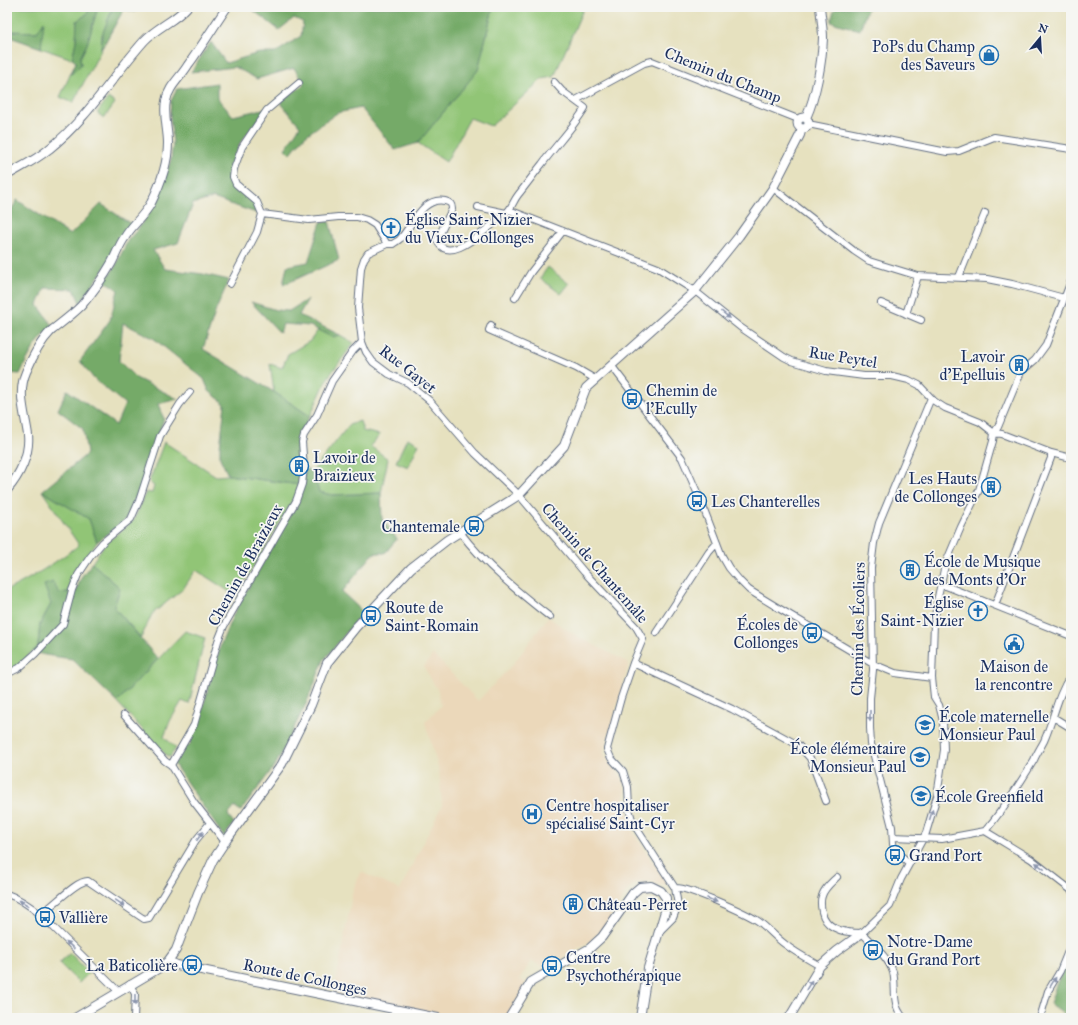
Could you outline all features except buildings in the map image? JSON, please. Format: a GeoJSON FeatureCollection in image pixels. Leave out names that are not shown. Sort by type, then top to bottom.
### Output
{"type":"FeatureCollection","features":[{"type":"Feature","properties":{"kind":"street"},"geometry":{"type":"LineString","coordinates":[[7,175],[48,150],[73,128],[145,40],[187,7]]}},
{"type":"Feature","properties":{"kind":"street"},"geometry":{"type":"LineString","coordinates":[[7,490],[14,482],[20,471],[28,446],[28,435],[22,406],[22,392],[23,378],[30,361],[40,344],[50,333],[79,308],[88,298],[111,264],[125,237],[150,204],[166,159],[168,142],[165,114],[166,100],[170,89],[188,66],[226,7]]}},
{"type":"Feature","properties":{"kind":"street"},"geometry":{"type":"LineString","coordinates":[[74,1018],[161,967],[168,961],[176,950],[207,872],[224,842],[282,764],[311,705],[327,663],[356,627],[411,568],[447,540],[519,495],[564,446],[586,388],[695,291],[739,236],[773,188],[800,135],[816,85],[823,47],[820,7]]}},
{"type":"Feature","properties":{"kind":"street","name":"Chemin du Champ"},"geometry":{"type":"LineString","coordinates":[[576,100],[644,63],[652,61],[803,122],[947,152],[958,151],[994,137],[1071,148]]}},
{"type":"Feature","properties":{"kind":"street"},"geometry":{"type":"LineString","coordinates":[[507,212],[558,143],[578,120],[585,108],[554,82]]}},
{"type":"Feature","properties":{"kind":"street"},"geometry":{"type":"LineString","coordinates":[[230,284],[257,232],[262,214],[258,202],[236,184],[233,177],[234,169],[242,147],[267,110],[299,83]]}},
{"type":"Feature","properties":{"kind":"street"},"geometry":{"type":"LineString","coordinates":[[773,188],[869,261],[918,276],[987,279],[1064,298]]}},
{"type":"Feature","properties":{"kind":"street","name":"Rue Gayet"},"geometry":{"type":"LineString","coordinates":[[507,212],[473,240],[450,250],[443,249],[439,246],[437,240],[452,209],[452,204],[449,201],[442,200],[429,204],[419,212],[400,238],[392,244],[387,244],[368,253],[361,268],[358,308],[362,342],[366,352],[373,362],[389,374],[408,383],[430,402],[475,453],[519,495]]}},
{"type":"Feature","properties":{"kind":"street","name":"Rue Peytel"},"geometry":{"type":"LineString","coordinates":[[478,207],[507,212],[563,231],[658,268],[695,291],[740,327],[792,361],[834,372],[864,376],[892,376],[909,380],[918,385],[944,408],[980,422],[994,433]]}},
{"type":"Feature","properties":{"kind":"street"},"geometry":{"type":"LineString","coordinates":[[959,277],[985,213]]}},
{"type":"Feature","properties":{"kind":"street"},"geometry":{"type":"LineString","coordinates":[[262,214],[309,220],[357,217],[367,220],[375,225],[387,244]]}},
{"type":"Feature","properties":{"kind":"street"},"geometry":{"type":"LineString","coordinates":[[515,298],[531,272],[563,231]]}},
{"type":"Feature","properties":{"kind":"street"},"geometry":{"type":"LineString","coordinates":[[906,314],[918,276]]}},
{"type":"Feature","properties":{"kind":"street"},"geometry":{"type":"LineString","coordinates":[[789,1018],[820,966],[837,951],[862,933],[890,906],[901,879],[923,839],[937,796],[944,750],[944,721],[939,705],[934,697],[932,678],[934,623],[945,565],[979,490],[994,433],[998,428],[1021,372],[1035,360],[1046,345],[1071,281]]}},
{"type":"Feature","properties":{"kind":"street"},"geometry":{"type":"LineString","coordinates":[[881,303],[921,320]]}},
{"type":"Feature","properties":{"kind":"street"},"geometry":{"type":"LineString","coordinates":[[491,325],[489,330],[576,368],[595,379]]}},
{"type":"Feature","properties":{"kind":"street","name":"Chemin de Braizieux"},"geometry":{"type":"LineString","coordinates":[[171,765],[194,725],[218,641],[224,626],[296,500],[302,484],[304,468],[302,446],[304,435],[317,415],[332,381],[352,351],[362,342]]}},
{"type":"Feature","properties":{"kind":"street"},"geometry":{"type":"LineString","coordinates":[[611,365],[682,458],[691,476],[722,556],[729,568],[750,590],[814,630],[873,664],[896,673],[932,678]]}},
{"type":"Feature","properties":{"kind":"street"},"geometry":{"type":"LineString","coordinates":[[7,674],[19,668],[35,654],[63,624],[72,590],[78,575],[102,542],[131,519],[139,501],[160,436],[180,404],[190,392]]}},
{"type":"Feature","properties":{"kind":"street","name":"Chemin des Écoliers"},"geometry":{"type":"LineString","coordinates":[[909,863],[898,853],[893,844],[890,814],[871,744],[870,698],[873,664],[871,568],[874,543],[879,523],[931,398]]}},
{"type":"Feature","properties":{"kind":"street"},"geometry":{"type":"LineString","coordinates":[[994,433],[1002,434],[1051,453],[1071,458]]}},
{"type":"Feature","properties":{"kind":"street"},"geometry":{"type":"LineString","coordinates":[[995,605],[1051,458],[1051,453]]}},
{"type":"Feature","properties":{"kind":"street","name":"Chemin de Chantemâle"},"geometry":{"type":"LineString","coordinates":[[519,495],[584,572],[636,627],[643,639],[621,698],[607,749],[611,758],[623,771],[628,787],[629,809],[633,823],[675,888],[678,905],[676,911],[673,918],[659,932]]}},
{"type":"Feature","properties":{"kind":"street"},"geometry":{"type":"LineString","coordinates":[[460,532],[504,580],[550,617]]}},
{"type":"Feature","properties":{"kind":"street"},"geometry":{"type":"LineString","coordinates":[[656,633],[709,552],[717,543]]}},
{"type":"Feature","properties":{"kind":"street"},"geometry":{"type":"LineString","coordinates":[[941,584],[1071,636]]}},
{"type":"Feature","properties":{"kind":"street"},"geometry":{"type":"LineString","coordinates":[[633,663],[732,710],[798,745],[810,758],[826,801]]}},
{"type":"Feature","properties":{"kind":"street"},"geometry":{"type":"LineString","coordinates":[[893,837],[942,839],[985,831],[1001,813],[1026,774],[1044,741],[1060,696],[1071,675]]}},
{"type":"Feature","properties":{"kind":"street"},"geometry":{"type":"LineString","coordinates":[[124,715],[165,761],[171,765],[182,784],[224,842]]}},
{"type":"Feature","properties":{"kind":"street"},"geometry":{"type":"LineString","coordinates":[[1053,717],[1071,728]]}},
{"type":"Feature","properties":{"kind":"street"},"geometry":{"type":"LineString","coordinates":[[40,914],[46,911],[75,886],[86,880],[138,915],[146,919],[149,918],[196,840],[210,823]]}},
{"type":"Feature","properties":{"kind":"street"},"geometry":{"type":"LineString","coordinates":[[985,831],[1031,859],[1071,890]]}},
{"type":"Feature","properties":{"kind":"street"},"geometry":{"type":"LineString","coordinates":[[837,877],[826,889],[820,904],[826,923],[838,929],[853,933],[862,933],[885,957],[891,968],[897,1007],[903,1018]]}},
{"type":"Feature","properties":{"kind":"street"},"geometry":{"type":"LineString","coordinates":[[509,1018],[531,982],[590,948],[602,937],[633,893],[640,887],[651,886],[661,891],[666,898],[666,908],[648,968],[640,1018]]}},
{"type":"Feature","properties":{"kind":"street"},"geometry":{"type":"LineString","coordinates":[[675,888],[688,891],[727,906],[757,921],[786,946],[820,966]]}},
{"type":"Feature","properties":{"kind":"street"},"geometry":{"type":"LineString","coordinates":[[7,894],[40,914],[118,992]]}},
{"type":"Feature","properties":{"kind":"street"},"geometry":{"type":"LineString","coordinates":[[1040,1018],[1048,991],[1060,971],[1071,944]]}},
{"type":"Feature","properties":{"kind":"street","name":"Route de Collonges"},"geometry":{"type":"LineString","coordinates":[[168,961],[177,965],[266,984],[338,997],[438,1018]]}},
{"type":"Feature","properties":{"kind":"street"},"geometry":{"type":"LineString","coordinates":[[130,984],[135,994],[134,1018]]}},
{"type":"Feature","properties":{"kind":"shaded area","name":"Centre hospitaliser spécialisé Saint-Cyr"},"geometry":{"type":"Polygon","coordinates":[[[548,617],[575,635],[629,663],[604,755],[621,776],[625,790],[626,809],[633,832],[667,884],[660,885],[650,881],[635,884],[628,890],[604,927],[590,941],[546,968],[531,961],[520,979],[526,983],[509,1016],[494,1017],[489,1015],[487,1018],[449,1018],[436,1013],[334,993],[353,890],[361,872],[400,890],[442,805],[439,771],[425,722],[441,706],[438,691],[424,667],[433,654],[478,701],[514,663],[548,617]]]}},
{"type":"Feature","properties":{"kind":"green space"},"geometry":{"type":"Polygon","coordinates":[[[90,7],[87,14],[77,21],[76,41],[72,59],[41,48],[43,24],[37,32],[7,31],[7,8],[90,7]]]}},
{"type":"Feature","properties":{"kind":"green space"},"geometry":{"type":"Polygon","coordinates":[[[90,7],[98,7],[87,44],[80,58],[81,65],[70,75],[76,62],[72,59],[76,41],[77,21],[87,14],[90,7]]]}},
{"type":"Feature","properties":{"kind":"green space"},"geometry":{"type":"Polygon","coordinates":[[[98,7],[113,7],[102,35],[101,50],[73,103],[60,97],[70,75],[81,65],[80,58],[87,44],[98,7]]]}},
{"type":"Feature","properties":{"kind":"green space"},"geometry":{"type":"Polygon","coordinates":[[[113,7],[137,7],[135,12],[124,9],[101,50],[102,35],[113,7]]]}},
{"type":"Feature","properties":{"kind":"green space"},"geometry":{"type":"Polygon","coordinates":[[[249,7],[493,8],[478,70],[418,143],[395,150],[361,108],[337,113],[305,136],[290,154],[285,149],[300,126],[280,102],[304,84],[294,68],[257,79],[235,67],[191,72],[211,42],[226,63],[259,53],[275,53],[301,36],[303,22],[294,18],[279,30],[249,7]]]}},
{"type":"Feature","properties":{"kind":"green space"},"geometry":{"type":"Polygon","coordinates":[[[491,7],[584,7],[554,77],[542,79],[491,126],[470,118],[446,162],[418,143],[478,70],[493,8],[491,7]]]}},
{"type":"Feature","properties":{"kind":"green space"},"geometry":{"type":"Polygon","coordinates":[[[839,7],[868,7],[860,30],[831,22],[834,10],[839,7]]]}},
{"type":"Feature","properties":{"kind":"green space"},"geometry":{"type":"Polygon","coordinates":[[[44,21],[41,48],[7,36],[7,31],[37,32],[44,21]]]}},
{"type":"Feature","properties":{"kind":"green space"},"geometry":{"type":"Polygon","coordinates":[[[217,83],[217,98],[233,116],[267,108],[240,143],[229,173],[233,185],[254,202],[256,213],[213,198],[193,204],[178,243],[153,250],[165,269],[203,274],[229,280],[216,310],[203,349],[274,392],[310,416],[300,435],[302,467],[300,485],[228,475],[220,458],[225,404],[209,391],[204,379],[153,338],[123,323],[119,361],[136,378],[178,399],[158,404],[164,419],[150,456],[142,485],[127,519],[97,542],[89,519],[42,491],[87,454],[83,429],[58,410],[67,390],[116,425],[125,404],[94,379],[80,361],[110,320],[118,290],[105,281],[115,267],[128,240],[138,229],[157,200],[171,160],[173,143],[170,117],[171,101],[177,89],[217,83]]]}},
{"type":"Feature","properties":{"kind":"green space"},"geometry":{"type":"Polygon","coordinates":[[[108,98],[115,103],[104,118],[97,113],[108,98]]]}},
{"type":"Feature","properties":{"kind":"green space"},"geometry":{"type":"Polygon","coordinates":[[[17,200],[70,235],[101,204],[131,224],[108,263],[80,303],[74,289],[45,288],[38,305],[53,326],[34,348],[20,374],[7,373],[7,225],[10,212],[17,200]]]}},
{"type":"Feature","properties":{"kind":"green space"},"geometry":{"type":"Polygon","coordinates":[[[329,221],[339,260],[283,285],[287,266],[308,262],[321,222],[329,221]]]}},
{"type":"Feature","properties":{"kind":"green space"},"geometry":{"type":"Polygon","coordinates":[[[548,267],[569,284],[561,294],[540,278],[548,267]]]}},
{"type":"Feature","properties":{"kind":"green space"},"geometry":{"type":"Polygon","coordinates":[[[308,299],[299,315],[340,335],[332,337],[310,326],[283,324],[280,333],[251,302],[276,310],[289,311],[308,299]]]}},
{"type":"Feature","properties":{"kind":"green space"},"geometry":{"type":"Polygon","coordinates":[[[318,330],[332,337],[340,335],[354,343],[327,379],[310,416],[274,392],[270,364],[282,368],[288,354],[310,341],[318,330]]]}},
{"type":"Feature","properties":{"kind":"green space"},"geometry":{"type":"Polygon","coordinates":[[[360,421],[363,431],[380,435],[370,446],[388,459],[381,493],[332,495],[319,492],[312,472],[349,425],[360,421]]]}},
{"type":"Feature","properties":{"kind":"green space"},"geometry":{"type":"Polygon","coordinates":[[[407,438],[419,444],[408,467],[396,462],[407,438]]]}},
{"type":"Feature","properties":{"kind":"green space"},"geometry":{"type":"Polygon","coordinates":[[[164,442],[216,476],[228,475],[300,485],[293,500],[236,596],[196,570],[183,589],[152,614],[141,638],[114,607],[120,588],[92,563],[104,545],[134,520],[146,492],[152,493],[154,486],[149,482],[164,442]]]}},
{"type":"Feature","properties":{"kind":"green space"},"geometry":{"type":"Polygon","coordinates":[[[306,469],[312,472],[319,492],[332,495],[381,493],[382,519],[397,539],[385,553],[374,553],[342,592],[363,612],[324,660],[306,704],[276,764],[241,811],[235,807],[228,815],[234,823],[224,837],[174,764],[185,745],[189,746],[191,742],[189,740],[198,724],[221,644],[233,615],[297,502],[306,469]]]}},
{"type":"Feature","properties":{"kind":"green space"},"geometry":{"type":"Polygon","coordinates":[[[42,491],[89,519],[97,542],[76,574],[69,592],[59,593],[51,604],[40,624],[38,646],[18,666],[7,671],[7,590],[62,558],[79,545],[42,491]]]}},
{"type":"Feature","properties":{"kind":"green space"},"geometry":{"type":"Polygon","coordinates":[[[92,563],[120,588],[114,607],[158,659],[117,702],[72,659],[33,652],[38,646],[40,624],[51,604],[44,585],[53,582],[59,593],[76,591],[82,576],[92,563]]]}},
{"type":"Feature","properties":{"kind":"green space"},"geometry":{"type":"Polygon","coordinates":[[[185,631],[205,638],[189,704],[182,701],[170,721],[164,737],[176,748],[170,757],[167,756],[117,702],[185,631]]]}},
{"type":"Feature","properties":{"kind":"green space"},"geometry":{"type":"Polygon","coordinates":[[[70,953],[89,973],[79,983],[59,963],[70,953]]]}},
{"type":"Feature","properties":{"kind":"green space"},"geometry":{"type":"Polygon","coordinates":[[[1071,960],[1071,1018],[1069,1018],[1050,1004],[1056,985],[1067,961],[1070,962],[1071,960]]]}},
{"type":"Feature","properties":{"kind":"place","name":"PoPs du Champ des Saveurs"},"geometry":{"type":"Point","coordinates":[989,55]}},
{"type":"Feature","properties":{"kind":"place","name":"Église Saint-Nizier du Vieux-Collonges"},"geometry":{"type":"Point","coordinates":[391,228]}},
{"type":"Feature","properties":{"kind":"place","name":"Lavoir d'Epelluis"},"geometry":{"type":"Point","coordinates":[1019,365]}},
{"type":"Feature","properties":{"kind":"place","name":"Chemin de l'Ecully"},"geometry":{"type":"Point","coordinates":[632,399]}},
{"type":"Feature","properties":{"kind":"place","name":"Lavoir de Braizieux"},"geometry":{"type":"Point","coordinates":[299,466]}},
{"type":"Feature","properties":{"kind":"place","name":"Les Hauts de Collonges"},"geometry":{"type":"Point","coordinates":[991,487]}},
{"type":"Feature","properties":{"kind":"place","name":"Les Chanterelles"},"geometry":{"type":"Point","coordinates":[697,501]}},
{"type":"Feature","properties":{"kind":"place","name":"Chantemale"},"geometry":{"type":"Point","coordinates":[474,526]}},
{"type":"Feature","properties":{"kind":"place","name":"École de Musique des Monts d’Or"},"geometry":{"type":"Point","coordinates":[910,570]}},
{"type":"Feature","properties":{"kind":"place","name":"Église Saint-Nizier"},"geometry":{"type":"Point","coordinates":[978,611]}},
{"type":"Feature","properties":{"kind":"place","name":"Route de Saint-Romain"},"geometry":{"type":"Point","coordinates":[371,616]}},
{"type":"Feature","properties":{"kind":"place","name":"Écoles de Collonges"},"geometry":{"type":"Point","coordinates":[812,633]}},
{"type":"Feature","properties":{"kind":"place","name":"Maison de la rencontre"},"geometry":{"type":"Point","coordinates":[1014,644]}},
{"type":"Feature","properties":{"kind":"place","name":"École maternelle Monsieur Paul"},"geometry":{"type":"Point","coordinates":[925,725]}},
{"type":"Feature","properties":{"kind":"place","name":"École élémentaire Monsieur Paul"},"geometry":{"type":"Point","coordinates":[920,757]}},
{"type":"Feature","properties":{"kind":"place","name":"École Greenfield"},"geometry":{"type":"Point","coordinates":[921,796]}},
{"type":"Feature","properties":{"kind":"place","name":"Centre hospitaliser spécialisé Saint-Cyr"},"geometry":{"type":"Point","coordinates":[532,814]}},
{"type":"Feature","properties":{"kind":"place","name":"Grand Port"},"geometry":{"type":"Point","coordinates":[895,855]}},
{"type":"Feature","properties":{"kind":"place","name":"Château-Perret"},"geometry":{"type":"Point","coordinates":[573,904]}},
{"type":"Feature","properties":{"kind":"place","name":"Vallière"},"geometry":{"type":"Point","coordinates":[45,917]}},
{"type":"Feature","properties":{"kind":"place","name":"Notre-Dame du Grand Port"},"geometry":{"type":"Point","coordinates":[873,950]}},
{"type":"Feature","properties":{"kind":"place","name":"La Baticolière"},"geometry":{"type":"Point","coordinates":[192,965]}},
{"type":"Feature","properties":{"kind":"place","name":"Centre Psychothérapique"},"geometry":{"type":"Point","coordinates":[552,966]}}]}
